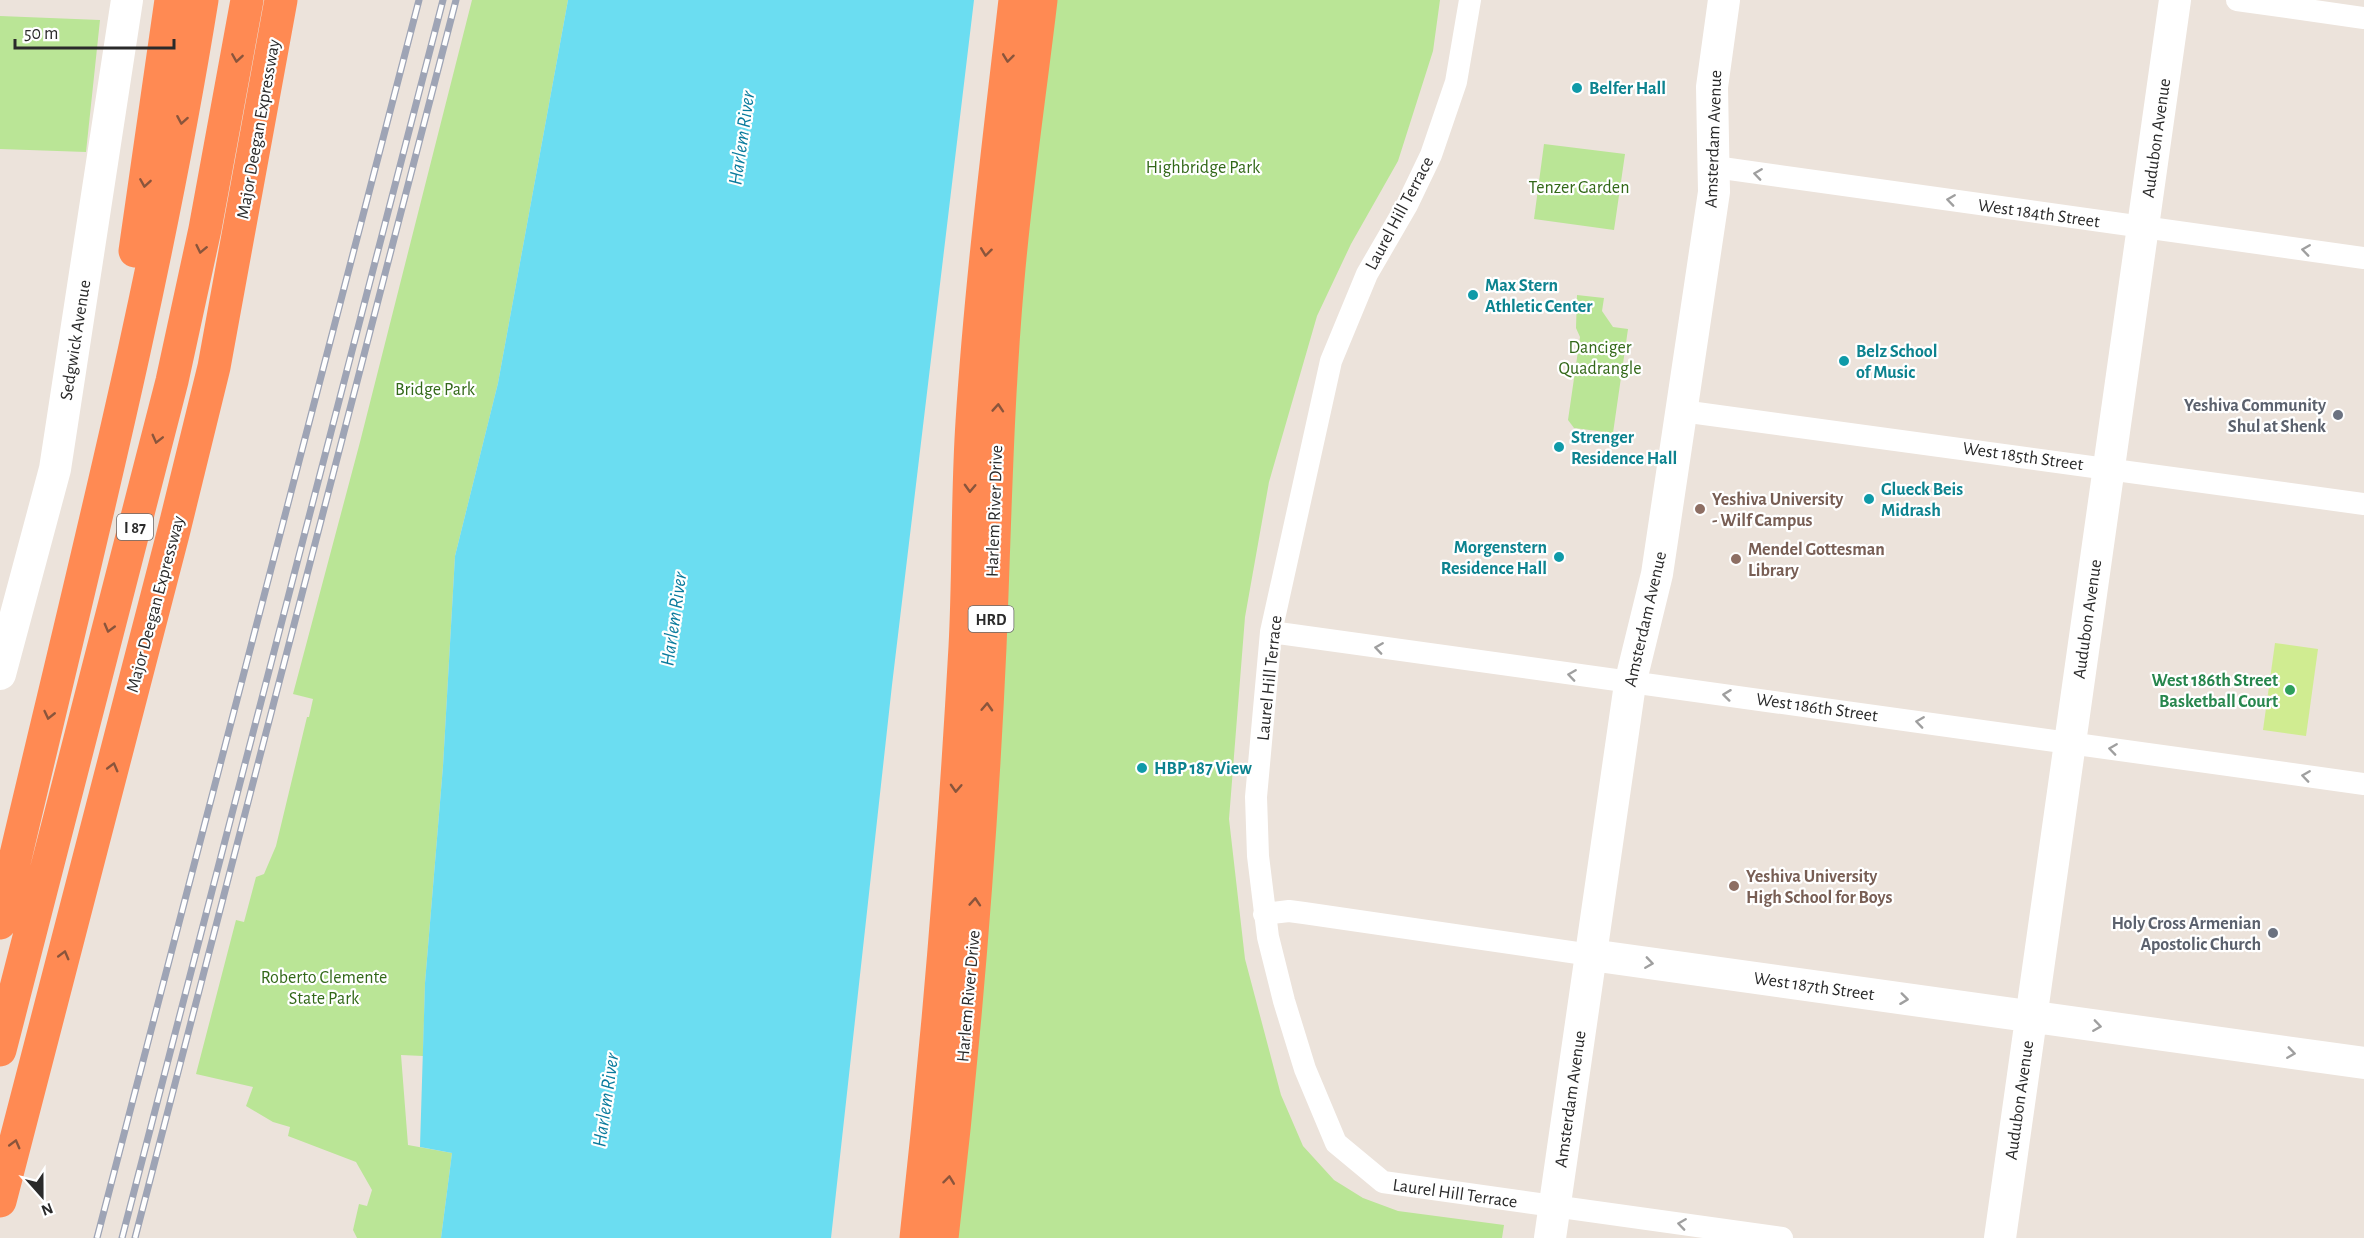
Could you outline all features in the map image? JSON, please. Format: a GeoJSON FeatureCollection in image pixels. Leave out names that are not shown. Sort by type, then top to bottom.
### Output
{"type":"FeatureCollection","features":[{"type":"Feature","properties":{"kind":"highway"},"geometry":{"type":"LineString","coordinates":[[63,658],[131,274],[171,0]]}},
{"type":"Feature","properties":{"kind":"highway"},"geometry":{"type":"LineString","coordinates":[[0,923],[144,311],[202,0]]}},
{"type":"Feature","properties":{"kind":"highway","name":"Major Deegan Expressway"},"geometry":{"type":"LineString","coordinates":[[0,1050],[169,392],[207,218],[247,0]]}},
{"type":"Feature","properties":{"kind":"highway","name":"Major Deegan Expressway"},"geometry":{"type":"LineString","coordinates":[[0,1201],[214,367],[281,0]]}},
{"type":"Feature","properties":{"kind":"highway"},"geometry":{"type":"LineString","coordinates":[[214,367],[268,197],[304,0]]}},
{"type":"Feature","properties":{"kind":"highway","name":"Harlem River Drive"},"geometry":{"type":"LineString","coordinates":[[916,1238],[933,1092],[947,936],[965,643],[972,426],[983,274],[1015,0]]}},
{"type":"Feature","properties":{"kind":"highway","name":"Harlem River Drive"},"geometry":{"type":"LineString","coordinates":[[942,1238],[959,1094],[973,936],[990,645],[997,426],[1008,276],[1041,0]]}},
{"type":"Feature","properties":{"kind":"street","name":"Sedgwick Avenue"},"geometry":{"type":"LineString","coordinates":[[0,674],[55,469],[127,0]]}},
{"type":"Feature","properties":{"kind":"street","name":"Laurel Hill Terrace"},"geometry":{"type":"LineString","coordinates":[[1470,0],[1456,82],[1431,155],[1407,205],[1366,274],[1331,361],[1271,632],[1256,797],[1258,856],[1264,914],[1281,990],[1302,1062],[1336,1143],[1383,1182],[1782,1238]]}},
{"type":"Feature","properties":{"kind":"street","name":"Amsterdam Avenue"},"geometry":{"type":"LineString","coordinates":[[1550,1238],[1630,684],[1657,574],[1714,192],[1712,87],[1724,0]]}},
{"type":"Feature","properties":{"kind":"street","name":"Audubon Avenue"},"geometry":{"type":"LineString","coordinates":[[2000,1238],[2175,0]]}},
{"type":"Feature","properties":{"kind":"street"},"geometry":{"type":"LineString","coordinates":[[2237,0],[2364,18]]}},
{"type":"Feature","properties":{"kind":"street","name":"West 184th Street"},"geometry":{"type":"LineString","coordinates":[[1715,167],[2364,258]]}},
{"type":"Feature","properties":{"kind":"street","name":"West 185th Street"},"geometry":{"type":"LineString","coordinates":[[1682,411],[2364,504]]}},
{"type":"Feature","properties":{"kind":"street","name":"West 186th Street"},"geometry":{"type":"LineString","coordinates":[[1271,632],[1630,684],[1769,700],[2364,784]]}},
{"type":"Feature","properties":{"kind":"street","name":"West 187th Street"},"geometry":{"type":"LineString","coordinates":[[1264,914],[1289,911],[1304,913],[2364,1063]]}},
{"type":"Feature","properties":{"kind":"green space","name":"Roberto Clemente State Park"},"geometry":{"type":"Polygon","coordinates":[[[472,0],[568,0],[498,383],[455,556],[443,766],[425,983],[423,1056],[401,1055],[408,1145],[452,1153],[441,1238],[357,1238],[353,1230],[359,1204],[367,1206],[372,1190],[356,1162],[288,1136],[290,1127],[273,1122],[246,1106],[253,1087],[196,1074],[236,920],[244,922],[256,877],[264,874],[276,846],[313,699],[293,694],[360,442],[472,0]]]}},
{"type":"Feature","properties":{"kind":"green space","name":"Highbridge Park"},"geometry":{"type":"Polygon","coordinates":[[[1054,0],[1440,0],[1433,51],[1398,161],[1351,244],[1317,316],[1269,482],[1245,617],[1229,819],[1245,959],[1281,1095],[1303,1146],[1334,1180],[1363,1198],[1398,1211],[1504,1225],[1502,1238],[956,1238],[1017,318],[1054,0]]]}},
{"type":"Feature","properties":{"kind":"green space"},"geometry":{"type":"Polygon","coordinates":[[[0,16],[100,20],[86,152],[0,149],[0,16]]]}},
{"type":"Feature","properties":{"kind":"green space","name":"Tenzer Garden"},"geometry":{"type":"Polygon","coordinates":[[[1544,144],[1625,154],[1614,230],[1534,219],[1544,144]]]}},
{"type":"Feature","properties":{"kind":"green space","name":"Danciger Quadrangle"},"geometry":{"type":"Polygon","coordinates":[[[1577,295],[1604,298],[1602,311],[1613,327],[1628,329],[1613,433],[1574,428],[1568,420],[1580,337],[1576,328],[1577,295]]]}},
{"type":"Feature","properties":{"kind":"green space","name":"West 186th Street Basketball Court"},"geometry":{"type":"Polygon","coordinates":[[[2275,643],[2318,649],[2306,736],[2263,730],[2275,643]]]}},
{"type":"Feature","properties":{"kind":"water","name":"Harlem River"},"geometry":{"type":"Polygon","coordinates":[[[568,0],[974,0],[892,685],[831,1238],[441,1238],[452,1153],[420,1147],[425,983],[443,766],[455,556],[498,383],[568,0]]]}},
{"type":"Feature","properties":{"kind":"railway"},"geometry":{"type":"LineString","coordinates":[[97,1238],[419,0]]}},
{"type":"Feature","properties":{"kind":"railway"},"geometry":{"type":"LineString","coordinates":[[122,1238],[443,0]]}},
{"type":"Feature","properties":{"kind":"railway"},"geometry":{"type":"LineString","coordinates":[[135,1238],[456,0]]}},
{"type":"Feature","properties":{"kind":"place","name":"Belfer Hall"},"geometry":{"type":"Point","coordinates":[1577,88]}},
{"type":"Feature","properties":{"kind":"place","name":"Max Stern Athletic Center"},"geometry":{"type":"Point","coordinates":[1473,295]}},
{"type":"Feature","properties":{"kind":"place","name":"Belz School of Music"},"geometry":{"type":"Point","coordinates":[1844,361]}},
{"type":"Feature","properties":{"kind":"place","name":"Yeshiva Community Shul at Shenk"},"geometry":{"type":"Point","coordinates":[2338,415]}},
{"type":"Feature","properties":{"kind":"place","name":"Strenger Residence Hall"},"geometry":{"type":"Point","coordinates":[1559,447]}},
{"type":"Feature","properties":{"kind":"place","name":"Glueck Beis Midrash"},"geometry":{"type":"Point","coordinates":[1869,499]}},
{"type":"Feature","properties":{"kind":"place","name":"Yeshiva University - Wilf Campus"},"geometry":{"type":"Point","coordinates":[1700,509]}},
{"type":"Feature","properties":{"kind":"place","name":"Morgenstern Residence Hall"},"geometry":{"type":"Point","coordinates":[1559,557]}},
{"type":"Feature","properties":{"kind":"place","name":"Mendel Gottesman Library"},"geometry":{"type":"Point","coordinates":[1736,559]}},
{"type":"Feature","properties":{"kind":"place","name":"West 186th Street Basketball Court"},"geometry":{"type":"Point","coordinates":[2290,690]}},
{"type":"Feature","properties":{"kind":"place","name":"HBP 187 View"},"geometry":{"type":"Point","coordinates":[1142,768]}},
{"type":"Feature","properties":{"kind":"place","name":"Yeshiva University High School for Boys"},"geometry":{"type":"Point","coordinates":[1734,886]}},
{"type":"Feature","properties":{"kind":"place","name":"Holy Cross Armenian Apostolic Church"},"geometry":{"type":"Point","coordinates":[2273,933]}},
{"type":"Feature","properties":{"kind":"park label","name":"Bridge Park"},"geometry":{"type":"Point","coordinates":[435,389]}}]}
